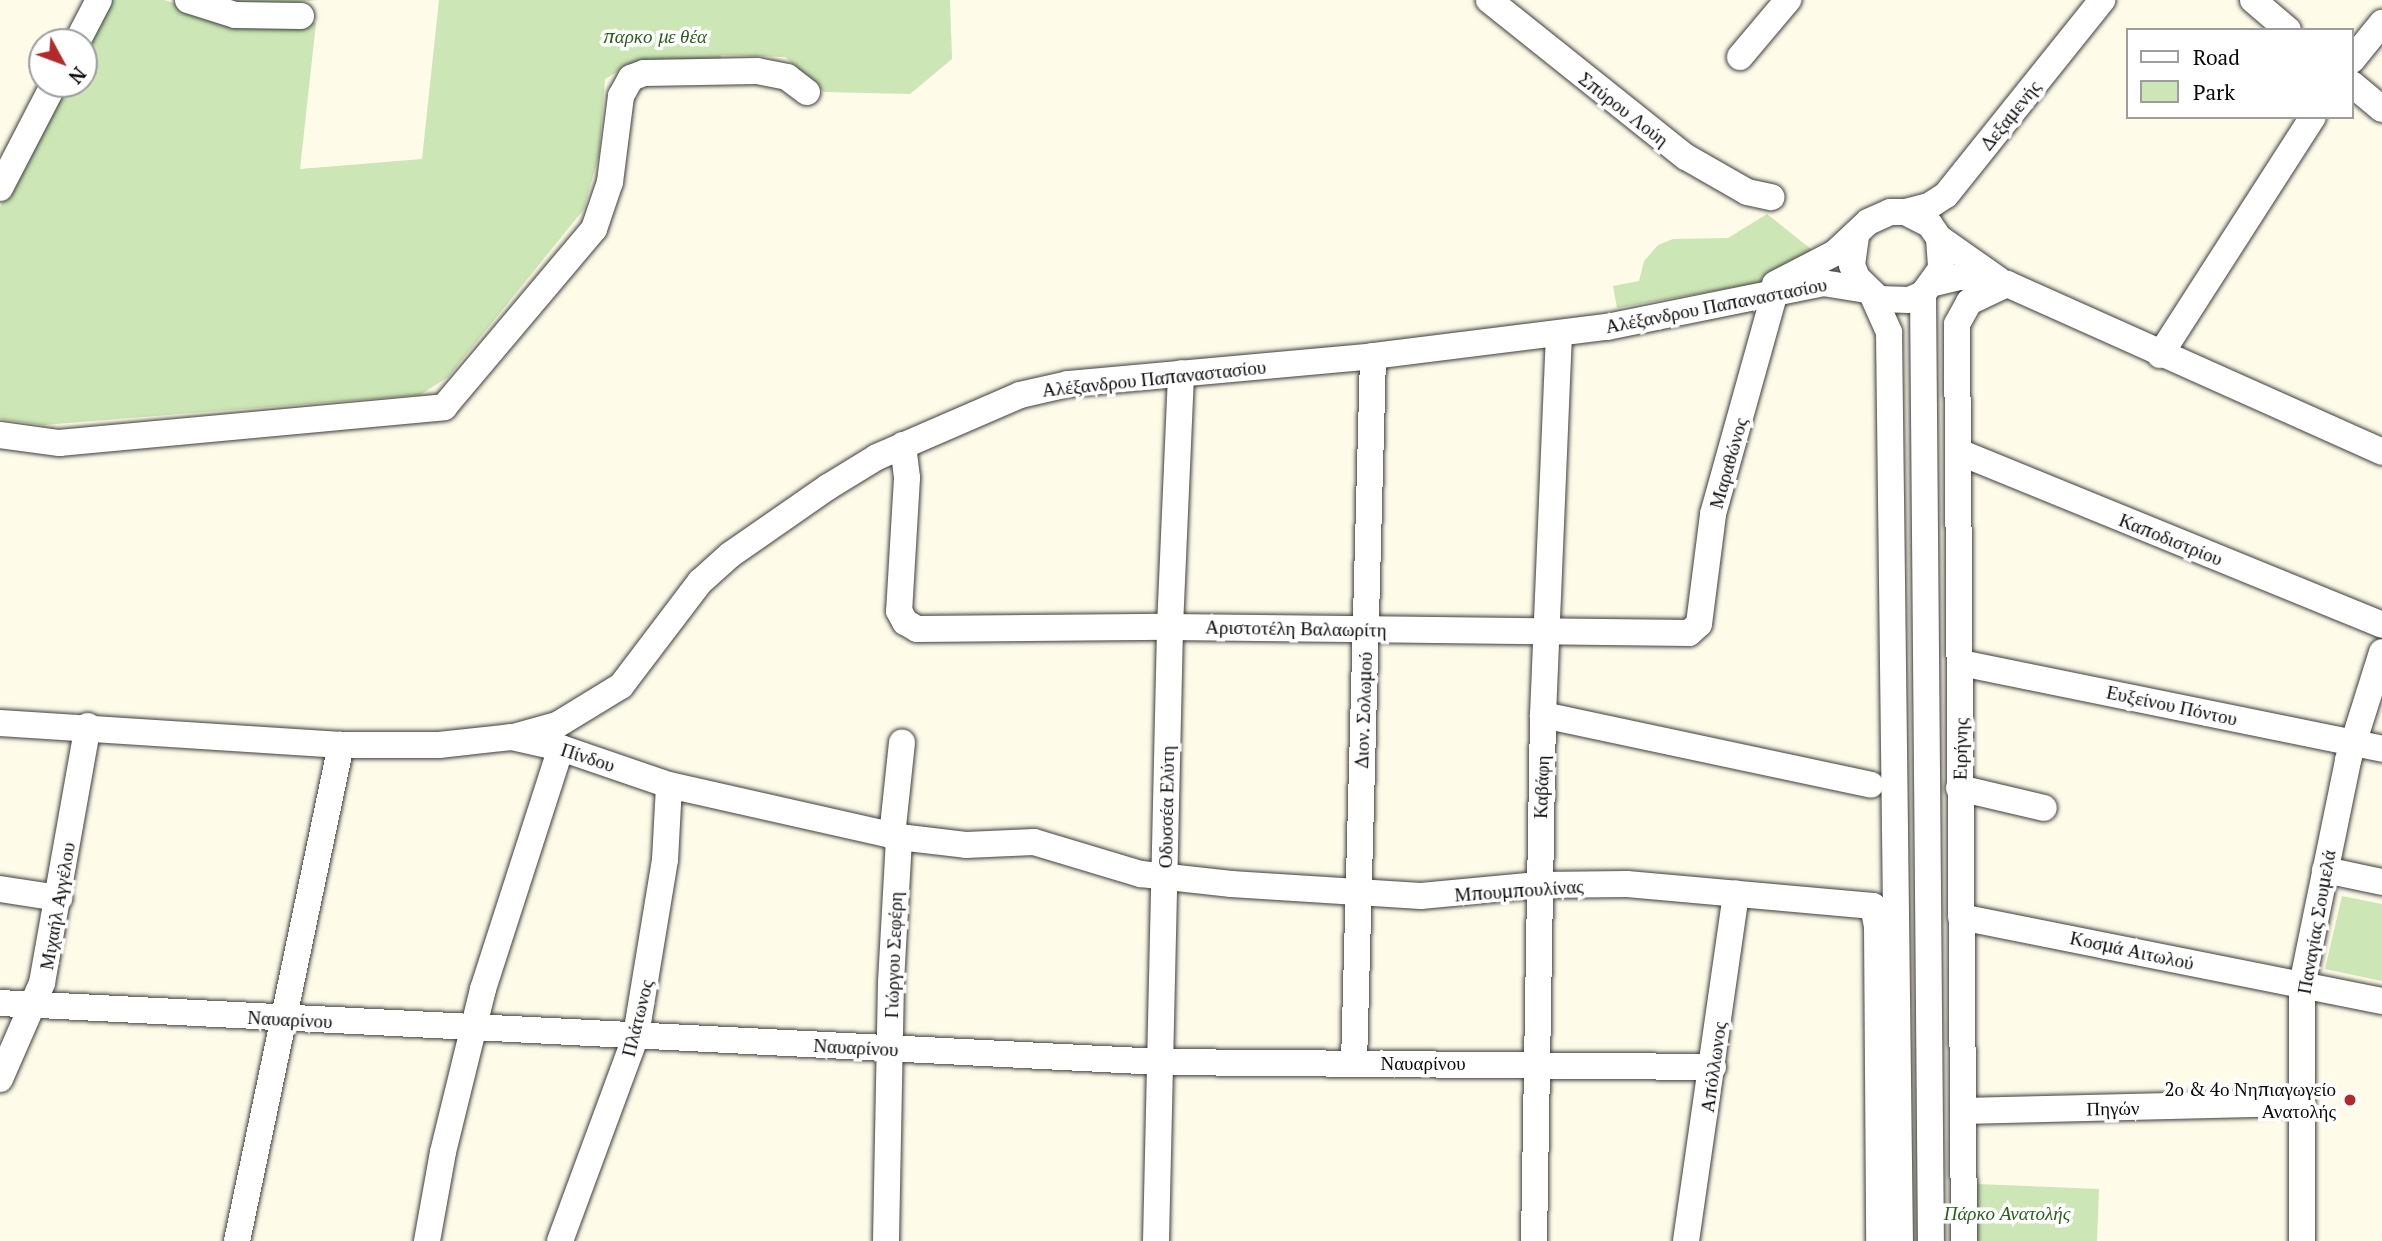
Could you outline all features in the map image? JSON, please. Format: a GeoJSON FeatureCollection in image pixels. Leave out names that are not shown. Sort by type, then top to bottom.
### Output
{"type":"FeatureCollection","features":[{"type":"Feature","properties":{"kind":"street"},"geometry":{"type":"LineString","coordinates":[[84,28],[99,0]]}},
{"type":"Feature","properties":{"kind":"street"},"geometry":{"type":"LineString","coordinates":[[188,0],[235,15],[301,16]]}},
{"type":"Feature","properties":{"kind":"street","name":"Σπύρου Λούη"},"geometry":{"type":"LineString","coordinates":[[1489,0],[1686,157],[1747,192],[1771,197]]}},
{"type":"Feature","properties":{"kind":"street"},"geometry":{"type":"LineString","coordinates":[[1740,57],[1788,0]]}},
{"type":"Feature","properties":{"kind":"street","name":"Δεξαμενής"},"geometry":{"type":"LineString","coordinates":[[1905,212],[1929,206],[1946,195],[2102,0]]}},
{"type":"Feature","properties":{"kind":"street"},"geometry":{"type":"LineString","coordinates":[[2253,0],[2286,28]]}},
{"type":"Feature","properties":{"kind":"street"},"geometry":{"type":"LineString","coordinates":[[2354,58],[2382,23]]}},
{"type":"Feature","properties":{"kind":"street"},"geometry":{"type":"LineString","coordinates":[[0,435],[59,443],[444,407],[594,229],[610,182],[621,96],[631,78],[644,73],[757,71],[787,77],[807,92]]}},
{"type":"Feature","properties":{"kind":"street"},"geometry":{"type":"LineString","coordinates":[[2354,86],[2382,109]]}},
{"type":"Feature","properties":{"kind":"street"},"geometry":{"type":"LineString","coordinates":[[0,188],[47,98]]}},
{"type":"Feature","properties":{"kind":"street"},"geometry":{"type":"LineString","coordinates":[[2160,355],[2312,119]]}},
{"type":"Feature","properties":{"kind":"street"},"geometry":{"type":"LineString","coordinates":[[1749,297],[1835,253],[1856,237],[1876,216],[1905,212],[1924,221],[1938,238],[2007,284],[2160,355],[2382,452]]}},
{"type":"Feature","properties":{"kind":"street"},"geometry":{"type":"LineString","coordinates":[[1856,237],[1852,265],[1889,332],[1900,1241]]}},
{"type":"Feature","properties":{"kind":"street"},"geometry":{"type":"LineString","coordinates":[[1931,1241],[1928,288],[1941,269],[1938,238]]}},
{"type":"Feature","properties":{"kind":"street"},"geometry":{"type":"LineString","coordinates":[[1869,292],[1894,302],[1961,277],[2007,284]]}},
{"type":"Feature","properties":{"kind":"street","name":"Αλέξανδρου Παπαναστασίου"},"geometry":{"type":"LineString","coordinates":[[512,737],[557,725],[621,686],[700,582],[730,555],[828,487],[903,445],[1037,389],[1373,356],[1559,334],[1660,318],[1749,297],[1838,282],[1869,292]]}},
{"type":"Feature","properties":{"kind":"street","name":"Ειρήνης"},"geometry":{"type":"LineString","coordinates":[[1964,1241],[1957,324],[1969,302],[2007,284]]}},
{"type":"Feature","properties":{"kind":"street","name":"Μαραθώνος"},"geometry":{"type":"LineString","coordinates":[[1689,633],[1699,624],[1713,514],[1775,292]]}},
{"type":"Feature","properties":{"kind":"street","name":"Καβάφη"},"geometry":{"type":"LineString","coordinates":[[1534,1241],[1538,886],[1559,334]]}},
{"type":"Feature","properties":{"kind":"street","name":"Διον. Σολωμού"},"geometry":{"type":"LineString","coordinates":[[1354,1063],[1373,356]]}},
{"type":"Feature","properties":{"kind":"street","name":"Οδυσσέα Ελύτη"},"geometry":{"type":"LineString","coordinates":[[1156,1241],[1170,627],[1181,373]]}},
{"type":"Feature","properties":{"kind":"street","name":"Αριστοτέλη Βαλαωρίτη"},"geometry":{"type":"LineString","coordinates":[[903,445],[907,478],[900,611],[905,622],[917,629],[1366,628],[1546,633],[1689,633]]}},
{"type":"Feature","properties":{"kind":"street","name":"Καποδιστρίου"},"geometry":{"type":"LineString","coordinates":[[1959,452],[2382,625]]}},
{"type":"Feature","properties":{"kind":"street","name":"Παναγίας Σουμελά"},"geometry":{"type":"LineString","coordinates":[[2302,1241],[2302,985],[2353,742],[2382,652]]}},
{"type":"Feature","properties":{"kind":"street","name":"Ευξείνου Πόντου"},"geometry":{"type":"LineString","coordinates":[[1961,663],[2382,749]]}},
{"type":"Feature","properties":{"kind":"street"},"geometry":{"type":"LineString","coordinates":[[1543,715],[1871,785]]}},
{"type":"Feature","properties":{"kind":"street","name":"Πίνδου"},"geometry":{"type":"LineString","coordinates":[[0,723],[88,726],[341,745],[439,744],[512,737],[561,748],[669,785],[895,836],[966,845],[1034,842],[1164,877]]}},
{"type":"Feature","properties":{"kind":"street","name":"Μιχαήλ Αγγέλου"},"geometry":{"type":"LineString","coordinates":[[0,1079],[36,1006],[59,898],[88,726]]}},
{"type":"Feature","properties":{"kind":"street","name":"Γιώργου Σεφέρη"},"geometry":{"type":"LineString","coordinates":[[886,1241],[895,836],[902,743]]}},
{"type":"Feature","properties":{"kind":"street"},"geometry":{"type":"LineString","coordinates":[[237,1241],[341,745]]}},
{"type":"Feature","properties":{"kind":"street"},"geometry":{"type":"LineString","coordinates":[[427,1241],[473,1027],[519,869],[561,748]]}},
{"type":"Feature","properties":{"kind":"street","name":"Πλάτωνος"},"geometry":{"type":"LineString","coordinates":[[560,1241],[636,1035],[665,860],[669,785]]}},
{"type":"Feature","properties":{"kind":"street"},"geometry":{"type":"LineString","coordinates":[[1959,788],[2044,808]]}},
{"type":"Feature","properties":{"kind":"street"},"geometry":{"type":"LineString","coordinates":[[2325,870],[2382,882]]}},
{"type":"Feature","properties":{"kind":"street","name":"Μπουμπουλίνας"},"geometry":{"type":"LineString","coordinates":[[1164,877],[1358,894],[1479,893],[1538,886],[1627,884],[1873,906],[1877,927],[1879,1241]]}},
{"type":"Feature","properties":{"kind":"street"},"geometry":{"type":"LineString","coordinates":[[0,889],[59,898]]}},
{"type":"Feature","properties":{"kind":"street","name":"Απόλλωνος"},"geometry":{"type":"LineString","coordinates":[[1686,1241],[1736,894]]}},
{"type":"Feature","properties":{"kind":"street","name":"Κοσμά Αιτωλού"},"geometry":{"type":"LineString","coordinates":[[1961,918],[2382,1001]]}},
{"type":"Feature","properties":{"kind":"street","name":"Ναυαρίνου"},"geometry":{"type":"LineString","coordinates":[[0,1003],[1160,1062],[1536,1063],[1713,1067]]}},
{"type":"Feature","properties":{"kind":"street","name":"Πηγών"},"geometry":{"type":"LineString","coordinates":[[1965,1111],[2302,1104]]}},
{"type":"Feature","properties":{"kind":"green space","name":"παρκο με θέα"},"geometry":{"type":"Polygon","coordinates":[[[112,0],[164,0],[232,22],[316,23],[300,169],[422,159],[439,0],[950,0],[952,59],[910,94],[824,92],[785,57],[721,55],[720,64],[624,68],[605,79],[599,154],[584,209],[448,377],[420,395],[43,425],[0,419],[0,207],[58,98],[98,98],[96,28],[112,0]]]}},
{"type":"Feature","properties":{"kind":"green space"},"geometry":{"type":"Polygon","coordinates":[[[211,0],[318,0],[236,9],[211,0]]]}},
{"type":"Feature","properties":{"kind":"green space"},"geometry":{"type":"Polygon","coordinates":[[[1767,214],[1836,269],[1617,308],[1613,286],[1639,281],[1644,261],[1658,245],[1673,239],[1728,238],[1767,214]]]}},
{"type":"Feature","properties":{"kind":"green space"},"geometry":{"type":"Polygon","coordinates":[[[2342,896],[2382,904],[2382,981],[2325,969],[2342,896]]]}},
{"type":"Feature","properties":{"kind":"green space","name":"Πάρκο Ανατολής"},"geometry":{"type":"Polygon","coordinates":[[[1976,1184],[2099,1189],[2097,1241],[1975,1241],[1976,1184]]]}},
{"type":"Feature","properties":{"kind":"place","name":"2ο & 4ο Νηπιαγωγείο Ανατολής"},"geometry":{"type":"Point","coordinates":[2350,1100]}}]}
